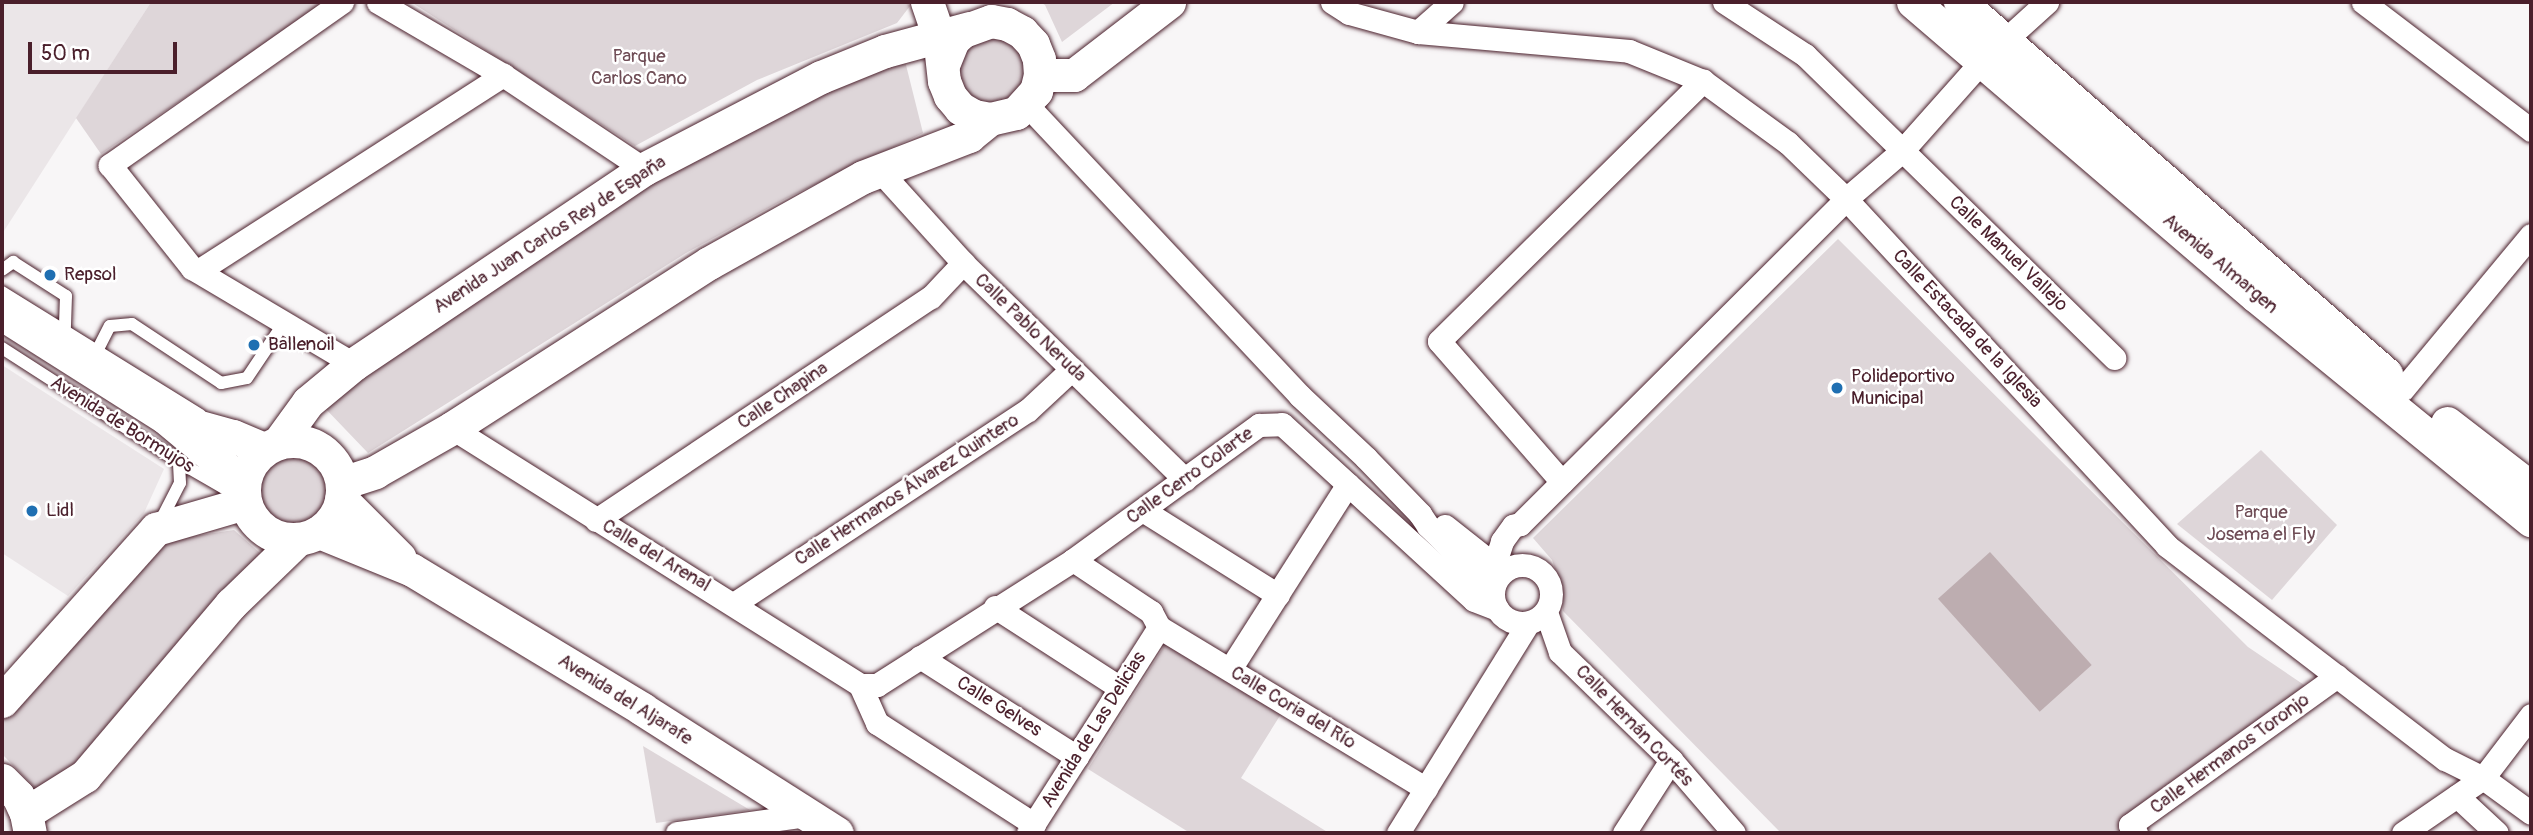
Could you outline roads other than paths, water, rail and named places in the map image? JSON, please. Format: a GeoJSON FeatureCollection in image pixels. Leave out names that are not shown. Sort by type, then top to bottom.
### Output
{"type":"FeatureCollection","features":[{"type":"Feature","properties":{"kind":"street"},"geometry":{"type":"LineString","coordinates":[[342,2],[110,165],[198,271],[354,364]]}},
{"type":"Feature","properties":{"kind":"street"},"geometry":{"type":"LineString","coordinates":[[379,2],[503,75],[644,169]]}},
{"type":"Feature","properties":{"kind":"street"},"geometry":{"type":"LineString","coordinates":[[886,51],[914,26],[919,2]]}},
{"type":"Feature","properties":{"kind":"street"},"geometry":{"type":"LineString","coordinates":[[927,2],[967,30]]}},
{"type":"Feature","properties":{"kind":"street"},"geometry":{"type":"LineString","coordinates":[[947,2],[967,30]]}},
{"type":"Feature","properties":{"kind":"street"},"geometry":{"type":"LineString","coordinates":[[1040,75],[1074,75],[1170,2]]}},
{"type":"Feature","properties":{"kind":"street","name":"Calle Estacada de la Iglesia"},"geometry":{"type":"LineString","coordinates":[[1332,2],[1349,13],[1418,32],[1629,51],[1703,81],[1788,143],[1846,199],[2167,546],[2445,759],[2483,778],[2531,813]]}},
{"type":"Feature","properties":{"kind":"street"},"geometry":{"type":"LineString","coordinates":[[1418,32],[1452,2]]}},
{"type":"Feature","properties":{"kind":"street","name":"Calle Manuel Vallejo"},"geometry":{"type":"LineString","coordinates":[[1724,2],[1805,55],[2114,358]]}},
{"type":"Feature","properties":{"kind":"street","name":"Avenida Almargen"},"geometry":{"type":"LineString","coordinates":[[1913,2],[1994,51],[2403,388],[2531,488]]}},
{"type":"Feature","properties":{"kind":"street","name":"Avenida Almargen"},"geometry":{"type":"LineString","coordinates":[[1960,2],[1994,51],[2256,296],[2531,520]]}},
{"type":"Feature","properties":{"kind":"street"},"geometry":{"type":"LineString","coordinates":[[1501,579],[1520,524],[1846,199],[1902,150],[1994,51],[2047,2]]}},
{"type":"Feature","properties":{"kind":"street"},"geometry":{"type":"LineString","coordinates":[[2363,2],[2531,130]]}},
{"type":"Feature","properties":{"kind":"street"},"geometry":{"type":"LineString","coordinates":[[991,21],[1007,24],[1022,32],[1033,44],[1040,59],[1040,75],[1036,91],[1027,105],[1016,113],[990,119],[974,116],[960,108],[950,96],[944,80],[967,30],[991,21]]}},
{"type":"Feature","properties":{"kind":"street","name":"Avenida Juan Carlos Rey de España"},"geometry":{"type":"LineString","coordinates":[[271,446],[308,401],[354,364],[644,169],[821,77],[886,51],[967,30]]}},
{"type":"Feature","properties":{"kind":"street"},"geometry":{"type":"LineString","coordinates":[[198,271],[503,75]]}},
{"type":"Feature","properties":{"kind":"street"},"geometry":{"type":"LineString","coordinates":[[1562,482],[1438,341],[1703,81]]}},
{"type":"Feature","properties":{"kind":"street"},"geometry":{"type":"LineString","coordinates":[[1027,105],[1299,395],[1420,514],[1434,519],[1501,579],[1513,622],[1537,618]]}},
{"type":"Feature","properties":{"kind":"street"},"geometry":{"type":"LineString","coordinates":[[341,491],[452,428],[709,263],[880,171],[969,135],[990,119]]}},
{"type":"Feature","properties":{"kind":"street","name":"Calle Pablo Neruda"},"geometry":{"type":"LineString","coordinates":[[880,171],[963,263],[1185,480]]}},
{"type":"Feature","properties":{"kind":"street"},"geometry":{"type":"LineString","coordinates":[[2403,388],[2531,235]]}},
{"type":"Feature","properties":{"kind":"street","name":"Calle Chapina"},"geometry":{"type":"LineString","coordinates":[[596,520],[931,297],[963,263]]}},
{"type":"Feature","properties":{"kind":"street","name":"Avenida de Bormujos"},"geometry":{"type":"LineString","coordinates":[[2,314],[165,417],[244,495]]}},
{"type":"Feature","properties":{"kind":"street","name":"Calle Hermanos Álvarez Quintero"},"geometry":{"type":"LineString","coordinates":[[735,603],[1028,411],[1072,369]]}},
{"type":"Feature","properties":{"kind":"street","name":"Avenida de Bormujos"},"geometry":{"type":"LineString","coordinates":[[165,417],[271,446]]}},
{"type":"Feature","properties":{"kind":"street","name":"Calle Cerro Colarte"},"geometry":{"type":"LineString","coordinates":[[860,685],[877,685],[995,607],[1073,560],[1259,425],[1282,424],[1474,600],[1501,579]]}},
{"type":"Feature","properties":{"kind":"street","name":"Calle del Arenal"},"geometry":{"type":"LineString","coordinates":[[452,428],[596,520],[735,603],[860,685]]}},
{"type":"Feature","properties":{"kind":"street"},"geometry":{"type":"LineString","coordinates":[[2,780],[18,796],[28,823],[85,776],[234,601],[337,512],[341,491],[331,460],[312,444],[295,440],[271,446],[254,459],[244,495],[258,525],[270,534],[308,535]]}},
{"type":"Feature","properties":{"kind":"street"},"geometry":{"type":"LineString","coordinates":[[1230,669],[1348,484]]}},
{"type":"Feature","properties":{"kind":"street","name":"Avenida del Aljarafe"},"geometry":{"type":"LineString","coordinates":[[341,491],[412,570]]}},
{"type":"Feature","properties":{"kind":"street"},"geometry":{"type":"LineString","coordinates":[[2,701],[156,529],[244,495]]}},
{"type":"Feature","properties":{"kind":"street"},"geometry":{"type":"LineString","coordinates":[[1144,510],[1278,595]]}},
{"type":"Feature","properties":{"kind":"street","name":"Avenida del Aljarafe"},"geometry":{"type":"LineString","coordinates":[[308,535],[412,570],[642,709],[837,833]]}},
{"type":"Feature","properties":{"kind":"street","name":"Calle Coria del Río"},"geometry":{"type":"LineString","coordinates":[[1073,560],[1151,612],[1159,627],[1426,789]]}},
{"type":"Feature","properties":{"kind":"street"},"geometry":{"type":"LineString","coordinates":[[1398,833],[1537,618],[1550,603],[1549,581],[1534,567],[1501,579]]}},
{"type":"Feature","properties":{"kind":"street"},"geometry":{"type":"LineString","coordinates":[[995,607],[1120,688]]}},
{"type":"Feature","properties":{"kind":"street","name":"Calle Hernán Cortés"},"geometry":{"type":"LineString","coordinates":[[1537,618],[1560,652],[1671,760],[1734,833]]}},
{"type":"Feature","properties":{"kind":"street","name":"Avenida de Las Delicias"},"geometry":{"type":"LineString","coordinates":[[1030,831],[1159,627]]}},
{"type":"Feature","properties":{"kind":"street","name":"Calle Gelves"},"geometry":{"type":"LineString","coordinates":[[920,657],[1077,757]]}},
{"type":"Feature","properties":{"kind":"street","name":"Calle Hermanos Toronjo"},"geometry":{"type":"LineString","coordinates":[[2136,833],[2130,825],[2337,676]]}},
{"type":"Feature","properties":{"kind":"street"},"geometry":{"type":"LineString","coordinates":[[860,685],[877,723],[1030,831]]}},
{"type":"Feature","properties":{"kind":"street"},"geometry":{"type":"LineString","coordinates":[[2403,833],[2483,778],[2531,715]]}},
{"type":"Feature","properties":{"kind":"street"},"geometry":{"type":"LineString","coordinates":[[1624,833],[1671,760]]}},
{"type":"Feature","properties":{"kind":"street"},"geometry":{"type":"LineString","coordinates":[[2458,796],[2497,833]]}},
{"type":"Feature","properties":{"kind":"street"},"geometry":{"type":"LineString","coordinates":[[677,833],[749,828],[806,815]]}},
{"type":"Feature","properties":{"kind":"lane"},"geometry":{"type":"LineString","coordinates":[[2,270],[13,262],[66,296],[65,332]]}},
{"type":"Feature","properties":{"kind":"lane","name":"Avenida de Bormujos"},"geometry":{"type":"LineString","coordinates":[[2,292],[233,436]]}},
{"type":"Feature","properties":{"kind":"lane"},"geometry":{"type":"LineString","coordinates":[[97,351],[110,326],[132,324],[221,383],[247,378],[284,323]]}},
{"type":"Feature","properties":{"kind":"lane","name":"Avenida de Bormujos"},"geometry":{"type":"LineString","coordinates":[[2,348],[179,462],[244,495]]}},
{"type":"Feature","properties":{"kind":"lane"},"geometry":{"type":"LineString","coordinates":[[156,529],[180,483],[179,462]]}},
{"type":"Feature","properties":{"kind":"place","name":"Repsol"},"geometry":{"type":"Point","coordinates":[50,275]}},
{"type":"Feature","properties":{"kind":"place","name":"Ballenoil"},"geometry":{"type":"Point","coordinates":[254,345]}},
{"type":"Feature","properties":{"kind":"place","name":"Polideportivo Municipal"},"geometry":{"type":"Point","coordinates":[1837,388]}},
{"type":"Feature","properties":{"kind":"place","name":"Lidl"},"geometry":{"type":"Point","coordinates":[32,511]}},
{"type":"Feature","properties":{"kind":"park label","name":"Parque Carlos Cano"},"geometry":{"type":"Point","coordinates":[639,68]}},
{"type":"Feature","properties":{"kind":"park label","name":"Parque Josema el Fly"},"geometry":{"type":"Point","coordinates":[2261,524]}}]}
